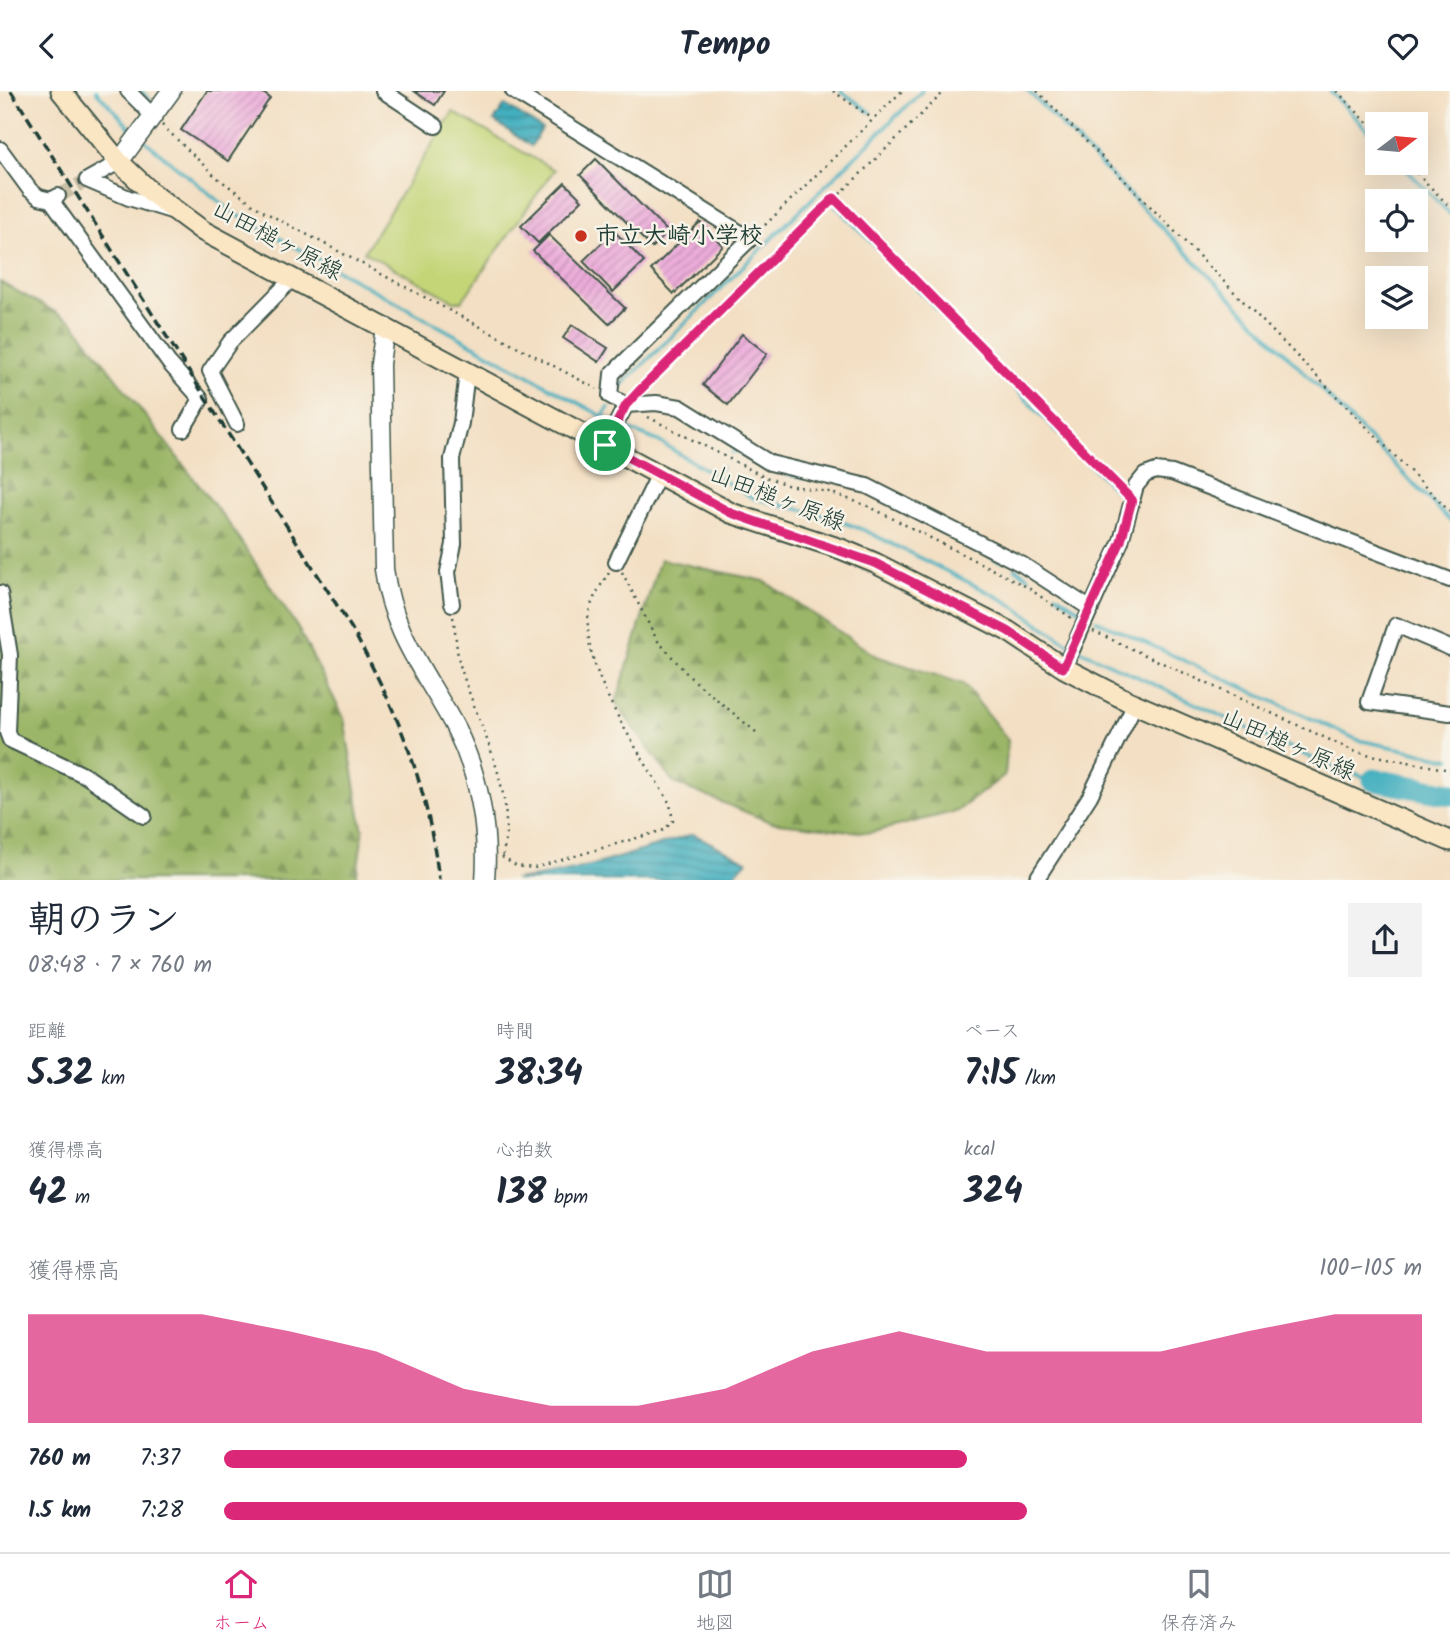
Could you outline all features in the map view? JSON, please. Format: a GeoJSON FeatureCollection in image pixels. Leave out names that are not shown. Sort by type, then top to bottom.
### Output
{"type":"FeatureCollection","features":[{"type":"Feature","properties":{"kind":"main road","name":"山田槌ヶ原線"},"geometry":{"type":"LineString","coordinates":[[61,91],[125,155],[153,194],[203,231],[731,513],[875,563],[1008,631],[1135,704],[1450,841]]}},
{"type":"Feature","properties":{"kind":"street"},"geometry":{"type":"LineString","coordinates":[[128,91],[151,120]]}},
{"type":"Feature","properties":{"kind":"street"},"geometry":{"type":"LineString","coordinates":[[171,91],[125,155],[87,180],[129,198],[180,214]]}},
{"type":"Feature","properties":{"kind":"street"},"geometry":{"type":"LineString","coordinates":[[383,91],[436,126]]}},
{"type":"Feature","properties":{"kind":"street"},"geometry":{"type":"LineString","coordinates":[[513,91],[750,239],[612,374],[610,395],[624,409]]}},
{"type":"Feature","properties":{"kind":"street"},"geometry":{"type":"LineString","coordinates":[[0,149],[30,190],[39,197],[55,198],[169,363],[201,399],[183,429]]}},
{"type":"Feature","properties":{"kind":"street"},"geometry":{"type":"LineString","coordinates":[[237,424],[210,371],[230,342],[293,278]]}},
{"type":"Feature","properties":{"kind":"street"},"geometry":{"type":"LineString","coordinates":[[385,327],[380,364],[384,569],[388,597],[399,631],[456,729],[470,765],[483,814],[492,874]]}},
{"type":"Feature","properties":{"kind":"street"},"geometry":{"type":"LineString","coordinates":[[452,604],[448,572],[454,544],[452,459],[461,423],[467,372]]}},
{"type":"Feature","properties":{"kind":"street"},"geometry":{"type":"LineString","coordinates":[[624,409],[656,403],[680,407],[770,463],[867,486],[1023,565],[1091,608]]}},
{"type":"Feature","properties":{"kind":"street"},"geometry":{"type":"LineString","coordinates":[[605,445],[624,409]]}},
{"type":"Feature","properties":{"kind":"street"},"geometry":{"type":"LineString","coordinates":[[1065,664],[1121,541],[1136,486],[1145,475],[1156,471],[1172,473],[1450,580]]}},
{"type":"Feature","properties":{"kind":"street"},"geometry":{"type":"LineString","coordinates":[[616,562],[658,476]]}},
{"type":"Feature","properties":{"kind":"street"},"geometry":{"type":"LineString","coordinates":[[0,593],[10,655],[7,732],[10,740],[86,776],[144,816]]}},
{"type":"Feature","properties":{"kind":"street"},"geometry":{"type":"LineString","coordinates":[[1450,647],[1396,625],[1369,702],[1450,713]]}},
{"type":"Feature","properties":{"kind":"street"},"geometry":{"type":"LineString","coordinates":[[1036,880],[1090,796],[1135,704]]}},
{"type":"Feature","properties":{"kind":"path"},"geometry":{"type":"LineString","coordinates":[[833,91],[873,119]]}},
{"type":"Feature","properties":{"kind":"path"},"geometry":{"type":"LineString","coordinates":[[750,239],[902,91]]}},
{"type":"Feature","properties":{"kind":"path"},"geometry":{"type":"LineString","coordinates":[[944,91],[624,409],[763,477],[787,485],[829,492],[869,506],[1027,587],[1082,630],[1356,752],[1450,770]]}},
{"type":"Feature","properties":{"kind":"path"},"geometry":{"type":"LineString","coordinates":[[1037,91],[1450,512]]}},
{"type":"Feature","properties":{"kind":"path"},"geometry":{"type":"LineString","coordinates":[[1337,91],[1365,120]]}},
{"type":"Feature","properties":{"kind":"path"},"geometry":{"type":"LineString","coordinates":[[151,120],[215,176],[261,210],[610,395]]}},
{"type":"Feature","properties":{"kind":"path"},"geometry":{"type":"LineString","coordinates":[[1419,175],[1450,207]]}},
{"type":"Feature","properties":{"kind":"path"},"geometry":{"type":"LineString","coordinates":[[834,198],[1132,500]]}},
{"type":"Feature","properties":{"kind":"path"},"geometry":{"type":"LineString","coordinates":[[502,857],[516,866],[534,868],[664,830],[673,821],[670,804],[612,706],[588,633],[588,618],[594,597],[616,562]]}},
{"type":"Feature","properties":{"kind":"path"},"geometry":{"type":"LineString","coordinates":[[616,562],[657,640],[690,677],[757,733]]}},
{"type":"Feature","properties":{"kind":"path"},"geometry":{"type":"LineString","coordinates":[[452,604],[459,662],[503,791],[507,821],[502,857],[492,874]]}},
{"type":"Feature","properties":{"kind":"green space"},"geometry":{"type":"Polygon","coordinates":[[[453,112],[554,170],[462,301],[454,301],[364,252],[453,112]]]}},
{"type":"Feature","properties":{"kind":"green space"},"geometry":{"type":"Polygon","coordinates":[[[0,282],[72,321],[232,528],[299,630],[344,718],[363,832],[356,880],[0,880],[0,282]]]}},
{"type":"Feature","properties":{"kind":"green space"},"geometry":{"type":"Polygon","coordinates":[[[660,559],[764,581],[876,656],[964,684],[1008,740],[1005,775],[957,811],[869,833],[770,822],[674,783],[616,703],[660,559]]]}},
{"type":"Feature","properties":{"kind":"water"},"geometry":{"type":"Polygon","coordinates":[[[505,105],[542,129],[531,146],[494,121],[505,105]]]}},
{"type":"Feature","properties":{"kind":"water"},"geometry":{"type":"Polygon","coordinates":[[[693,834],[747,861],[729,880],[514,880],[581,868],[693,834]]]}},
{"type":"Feature","properties":{"kind":"building"},"geometry":{"type":"Polygon","coordinates":[[[207,91],[260,91],[270,98],[228,161],[181,130],[207,91]]]}},
{"type":"Feature","properties":{"kind":"building"},"geometry":{"type":"Polygon","coordinates":[[[414,91],[444,91],[435,105],[414,91]]]}},
{"type":"Feature","properties":{"kind":"building"},"geometry":{"type":"Polygon","coordinates":[[[596,159],[668,232],[652,248],[580,175],[596,159]]]}},
{"type":"Feature","properties":{"kind":"building"},"geometry":{"type":"Polygon","coordinates":[[[565,183],[582,200],[538,243],[521,226],[565,183]]]}},
{"type":"Feature","properties":{"kind":"building"},"geometry":{"type":"Polygon","coordinates":[[[700,222],[723,246],[674,294],[651,270],[700,222]]]}},
{"type":"Feature","properties":{"kind":"building"},"geometry":{"type":"Polygon","coordinates":[[[614,231],[644,262],[613,292],[583,261],[614,231]]]}},
{"type":"Feature","properties":{"kind":"building"},"geometry":{"type":"Polygon","coordinates":[[[549,235],[625,308],[609,324],[533,251],[549,235]]]}},
{"type":"Feature","properties":{"kind":"building"},"geometry":{"type":"Polygon","coordinates":[[[572,325],[608,348],[599,362],[563,338],[572,325]]]}},
{"type":"Feature","properties":{"kind":"building"},"geometry":{"type":"Polygon","coordinates":[[[742,334],[767,354],[728,405],[703,385],[742,334]]]}},
{"type":"Feature","properties":{"kind":"waterway"},"geometry":{"type":"LineString","coordinates":[[96,91],[135,133]]}},
{"type":"Feature","properties":{"kind":"waterway"},"geometry":{"type":"LineString","coordinates":[[141,91],[150,100]]}},
{"type":"Feature","properties":{"kind":"waterway"},"geometry":{"type":"LineString","coordinates":[[841,91],[870,112]]}},
{"type":"Feature","properties":{"kind":"waterway"},"geometry":{"type":"LineString","coordinates":[[620,387],[922,91]]}},
{"type":"Feature","properties":{"kind":"waterway"},"geometry":{"type":"LineString","coordinates":[[1028,91],[1450,521]]}},
{"type":"Feature","properties":{"kind":"waterway"},"geometry":{"type":"LineString","coordinates":[[1330,91],[1365,127]]}},
{"type":"Feature","properties":{"kind":"waterway"},"geometry":{"type":"LineString","coordinates":[[144,140],[232,212],[613,422]]}},
{"type":"Feature","properties":{"kind":"waterway"},"geometry":{"type":"LineString","coordinates":[[1412,175],[1450,214]]}},
{"type":"Feature","properties":{"kind":"waterway"},"geometry":{"type":"LineString","coordinates":[[836,206],[1117,492]]}},
{"type":"Feature","properties":{"kind":"waterway"},"geometry":{"type":"LineString","coordinates":[[603,416],[609,407]]}},
{"type":"Feature","properties":{"kind":"waterway"},"geometry":{"type":"LineString","coordinates":[[620,426],[658,441],[753,498],[823,515],[864,530],[1006,601],[1069,644]]}},
{"type":"Feature","properties":{"kind":"waterway"},"geometry":{"type":"LineString","coordinates":[[732,453],[734,451],[757,463]]}},
{"type":"Feature","properties":{"kind":"waterway"},"geometry":{"type":"LineString","coordinates":[[1128,485],[1137,472],[1147,465],[1159,463],[1174,467]]}},
{"type":"Feature","properties":{"kind":"waterway"},"geometry":{"type":"LineString","coordinates":[[716,476],[722,467]]}},
{"type":"Feature","properties":{"kind":"waterway"},"geometry":{"type":"LineString","coordinates":[[783,473],[803,478]]}},
{"type":"Feature","properties":{"kind":"waterway"},"geometry":{"type":"LineString","coordinates":[[933,527],[1001,562]]}},
{"type":"Feature","properties":{"kind":"waterway"},"geometry":{"type":"LineString","coordinates":[[1015,568],[1029,577]]}},
{"type":"Feature","properties":{"kind":"waterway"},"geometry":{"type":"LineString","coordinates":[[1056,594],[1083,612]]}},
{"type":"Feature","properties":{"kind":"waterway"},"geometry":{"type":"LineString","coordinates":[[1096,620],[1358,740],[1450,759]]}},
{"type":"Feature","properties":{"kind":"waterway"},"geometry":{"type":"LineString","coordinates":[[1076,648],[1318,761],[1374,780]]}},
{"type":"Feature","properties":{"kind":"waterway"},"geometry":{"type":"LineString","coordinates":[[1374,780],[1450,794]]}},
{"type":"Feature","properties":{"kind":"tunnel"},"geometry":{"type":"LineString","coordinates":[[59,196],[87,180]]}},
{"type":"Feature","properties":{"kind":"railway"},"geometry":{"type":"LineString","coordinates":[[11,91],[352,629],[369,660],[397,720],[419,780],[439,880]]}},
{"type":"Feature","properties":{"kind":"place","name":"市立大崎小学校"},"geometry":{"type":"Point","coordinates":[581,236]}},
{"type":"Feature","properties":{"kind":"route"},"geometry":{"type":"LineString","coordinates":[[834,198],[1132,500],[1121,541],[1081,634],[1063,668],[1008,631],[875,563],[731,513],[658,476],[605,445],[626,405],[834,198]]}}]}
